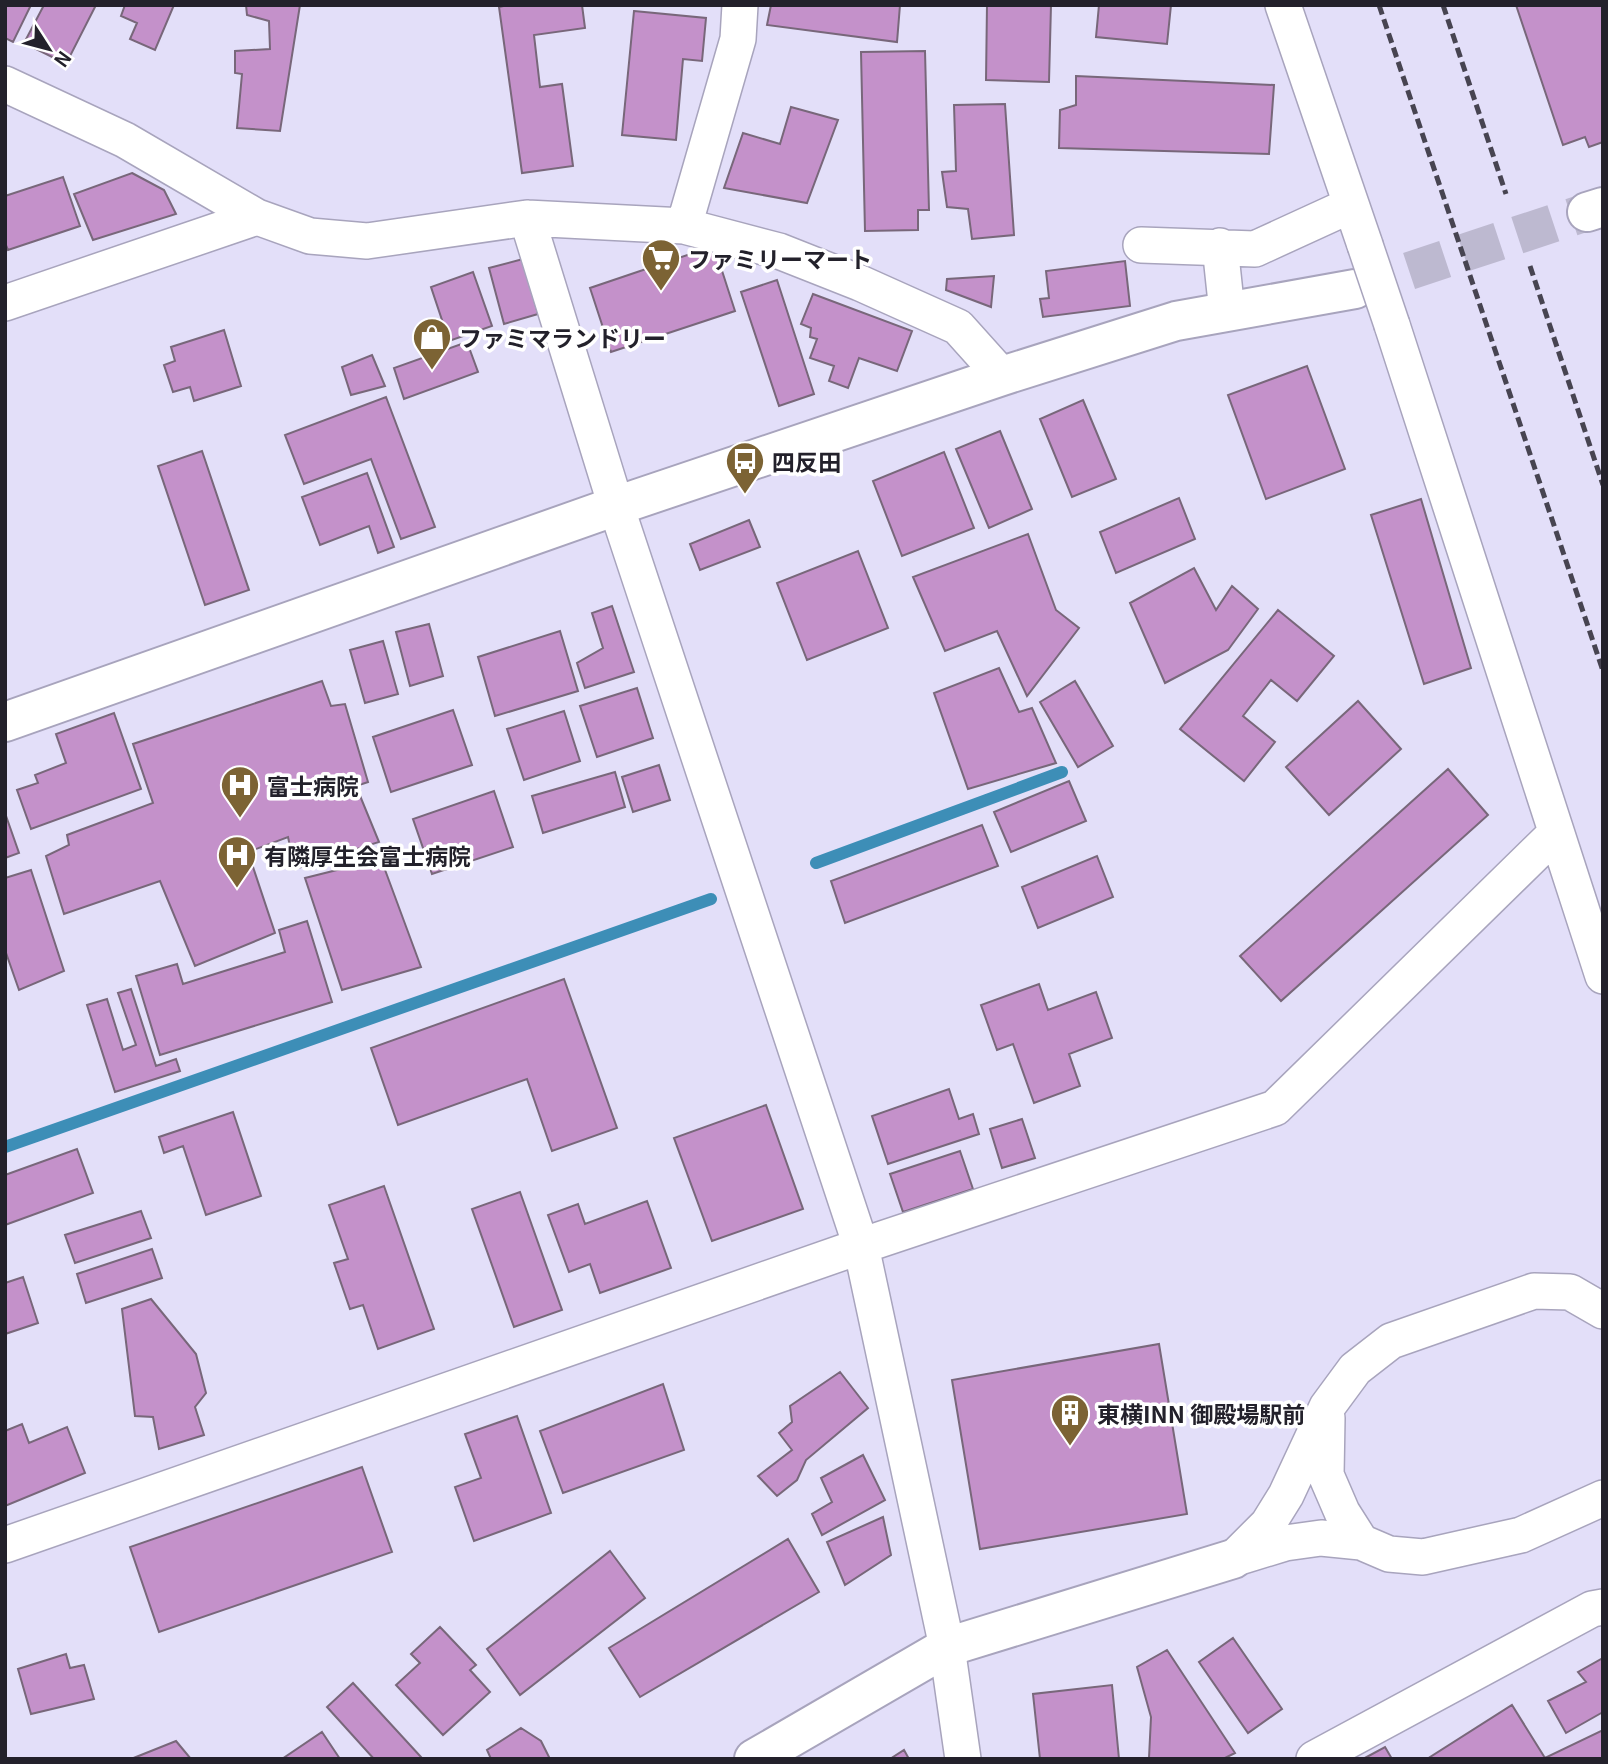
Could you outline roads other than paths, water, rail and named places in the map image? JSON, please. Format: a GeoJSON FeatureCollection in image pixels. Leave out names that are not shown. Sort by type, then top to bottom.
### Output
{"type":"FeatureCollection","features":[{"type":"Feature","properties":{"kind":"street"},"geometry":{"type":"LineString","coordinates":[[684,226],[738,39],[740,5]]}},
{"type":"Feature","properties":{"kind":"street"},"geometry":{"type":"LineString","coordinates":[[1283,5],[1392,326],[1603,976]]}},
{"type":"Feature","properties":{"kind":"street"},"geometry":{"type":"LineString","coordinates":[[5,84],[125,140],[257,218],[310,236],[367,241],[527,218],[684,226],[779,251],[860,283],[958,327],[1002,376]]}},
{"type":"Feature","properties":{"kind":"street"},"geometry":{"type":"LineString","coordinates":[[1141,245],[1255,249],[1351,205]]}},
{"type":"Feature","properties":{"kind":"street"},"geometry":{"type":"LineString","coordinates":[[5,303],[257,218]]}},
{"type":"Feature","properties":{"kind":"street"},"geometry":{"type":"LineString","coordinates":[[527,218],[616,506],[861,1247],[947,1647],[962,1759]]}},
{"type":"Feature","properties":{"kind":"street"},"geometry":{"type":"LineString","coordinates":[[1220,247],[1227,312]]}},
{"type":"Feature","properties":{"kind":"street"},"geometry":{"type":"LineString","coordinates":[[5,722],[616,506],[1002,376],[1176,321],[1356,289]]}},
{"type":"Feature","properties":{"kind":"street"},"geometry":{"type":"LineString","coordinates":[[5,1545],[861,1247],[1275,1108],[1556,833]]}},
{"type":"Feature","properties":{"kind":"street"},"geometry":{"type":"LineString","coordinates":[[1233,1559],[1268,1524],[1286,1495],[1327,1407],[1355,1369],[1391,1341],[1534,1291],[1570,1292],[1603,1311]]}},
{"type":"Feature","properties":{"kind":"street"},"geometry":{"type":"LineString","coordinates":[[1327,1407],[1326,1475],[1342,1512],[1361,1542]]}},
{"type":"Feature","properties":{"kind":"street"},"geometry":{"type":"LineString","coordinates":[[754,1759],[947,1647],[1285,1543],[1321,1538],[1361,1542],[1389,1554],[1423,1557],[1521,1535],[1603,1498]]}},
{"type":"Feature","properties":{"kind":"street"},"geometry":{"type":"LineString","coordinates":[[1314,1759],[1592,1609],[1603,1606]]}},
{"type":"Feature","properties":{"kind":"waterway"},"geometry":{"type":"LineString","coordinates":[[816,863],[1062,772]]}},
{"type":"Feature","properties":{"kind":"waterway"},"geometry":{"type":"LineString","coordinates":[[5,1147],[711,899]]}},
{"type":"Feature","properties":{"kind":"tunnel"},"geometry":{"type":"LineString","coordinates":[[1355,289],[1587,212]]}},
{"type":"Feature","properties":{"kind":"railway"},"geometry":{"type":"LineString","coordinates":[[1379,5],[1603,671]]}},
{"type":"Feature","properties":{"kind":"railway"},"geometry":{"type":"LineString","coordinates":[[1443,5],[1506,194]]}},
{"type":"Feature","properties":{"kind":"railway"},"geometry":{"type":"LineString","coordinates":[[1530,266],[1603,485]]}},
{"type":"Feature","properties":{"kind":"place","name":"ファミリーマート"},"geometry":{"type":"Point","coordinates":[661,292]}},
{"type":"Feature","properties":{"kind":"place","name":"ファミマランドリー"},"geometry":{"type":"Point","coordinates":[432,371]}},
{"type":"Feature","properties":{"kind":"place","name":"四反田"},"geometry":{"type":"Point","coordinates":[745,495]}},
{"type":"Feature","properties":{"kind":"place","name":"富士病院"},"geometry":{"type":"Point","coordinates":[240,819]}},
{"type":"Feature","properties":{"kind":"place","name":"有隣厚生会富士病院"},"geometry":{"type":"Point","coordinates":[237,889]}},
{"type":"Feature","properties":{"kind":"place","name":"東横INN 御殿場駅前"},"geometry":{"type":"Point","coordinates":[1070,1447]}}]}
